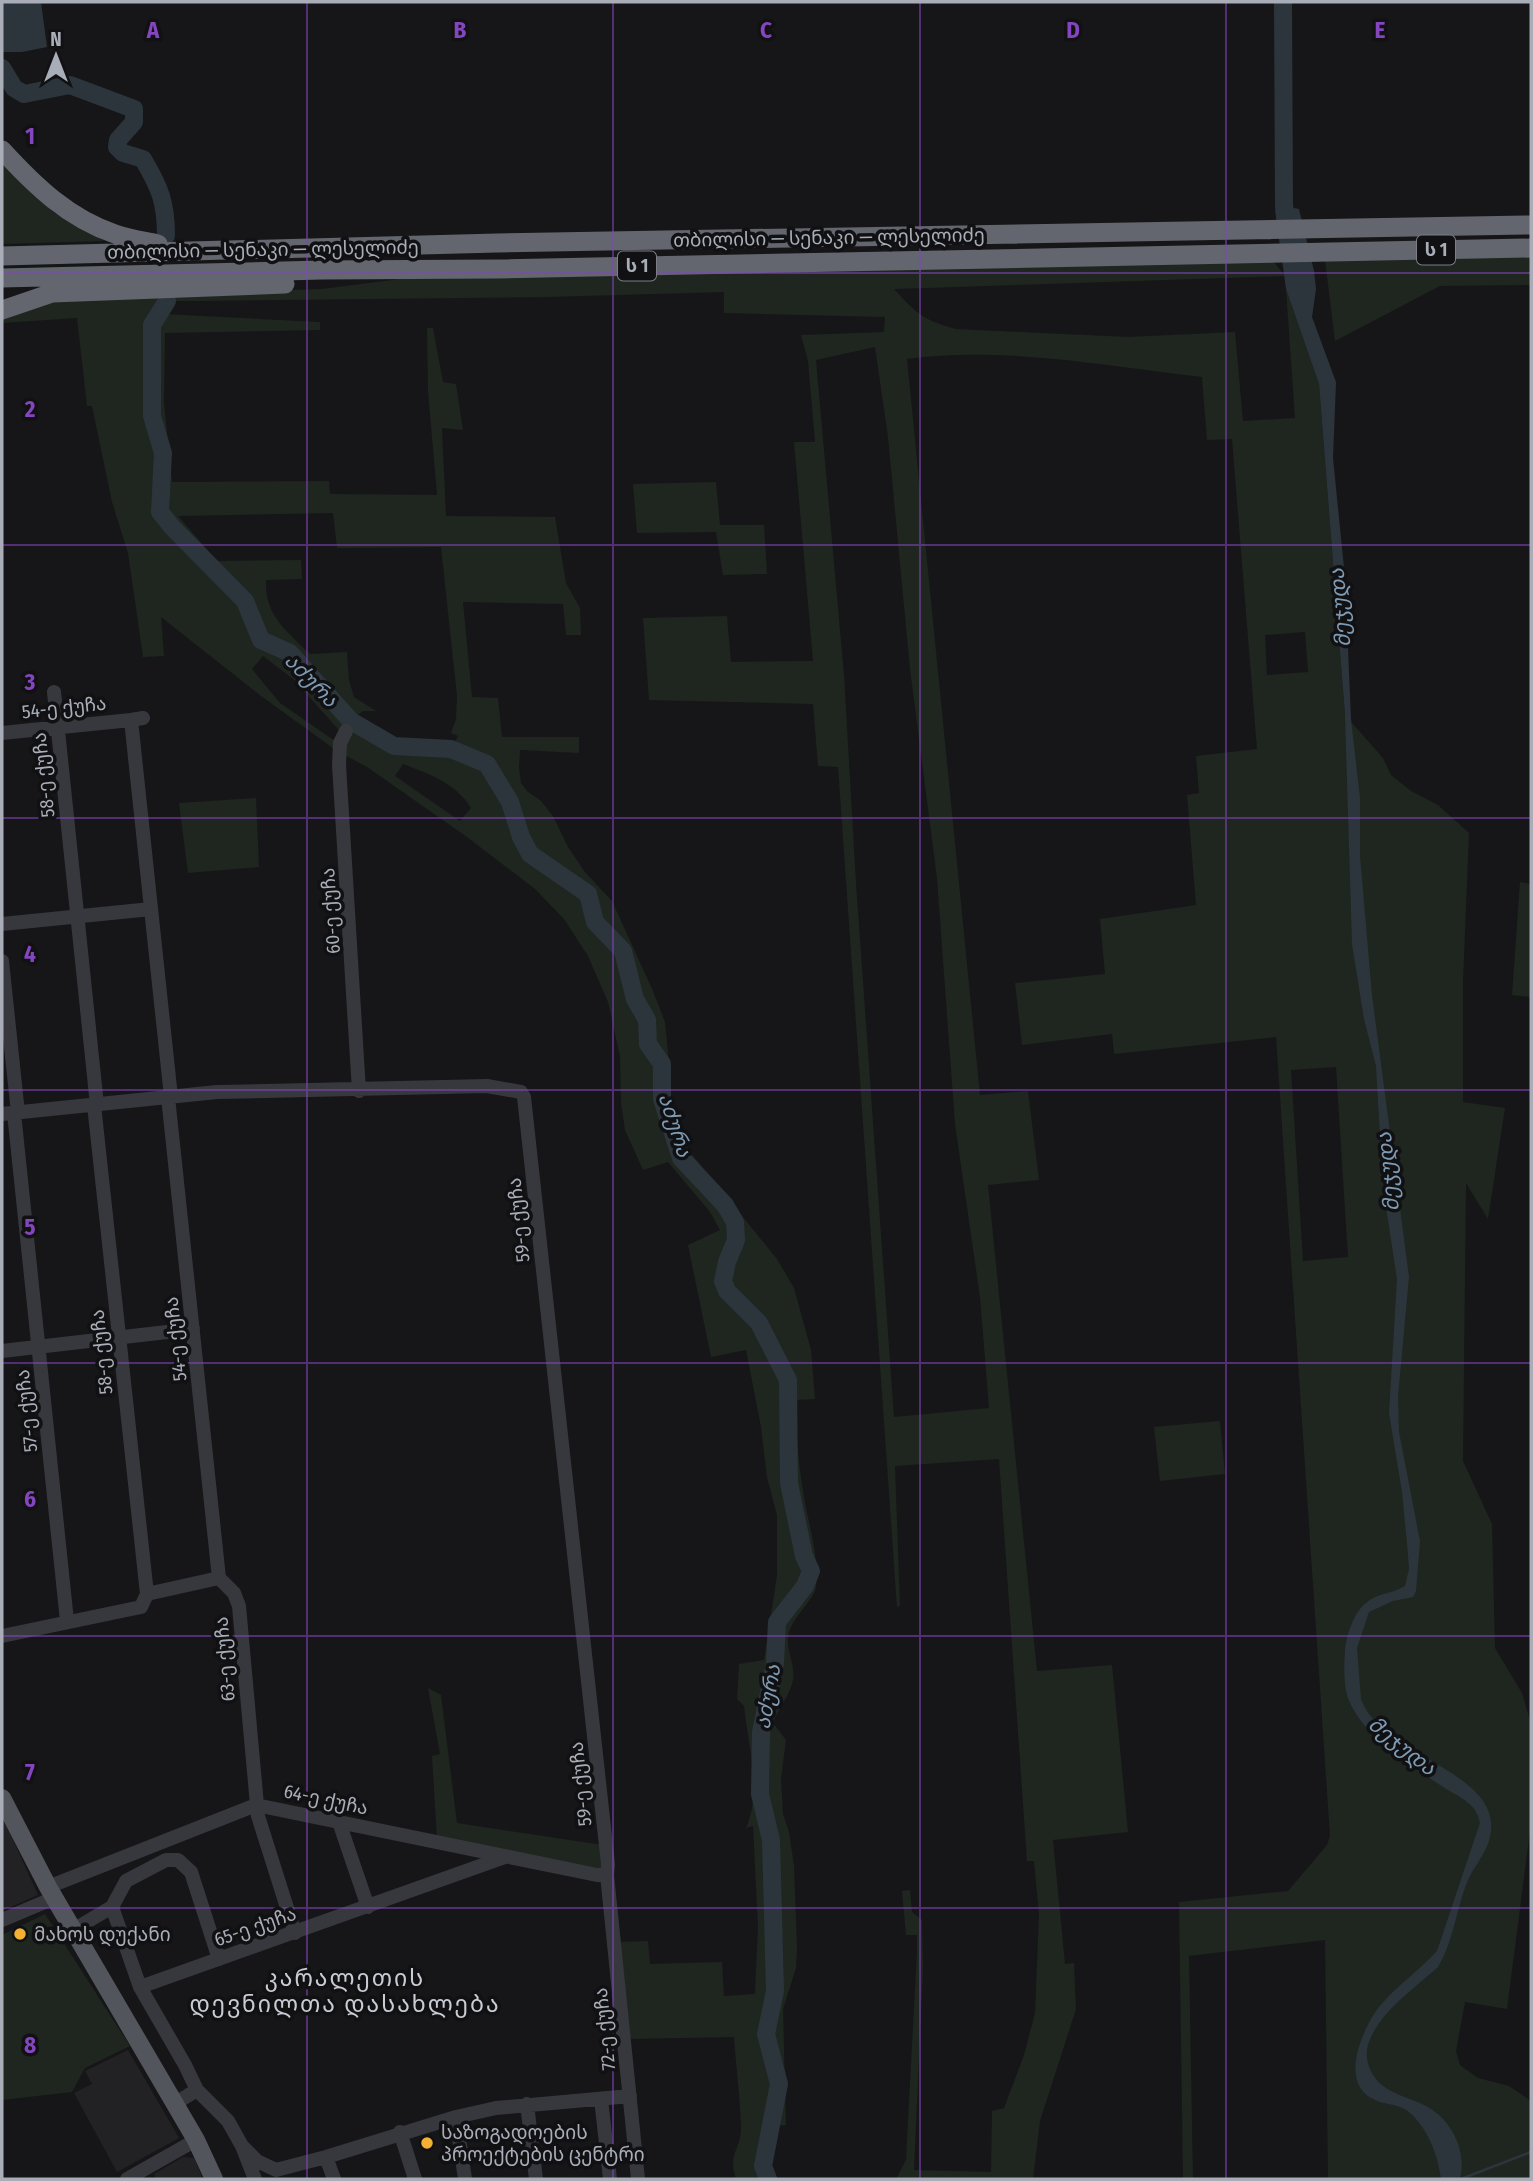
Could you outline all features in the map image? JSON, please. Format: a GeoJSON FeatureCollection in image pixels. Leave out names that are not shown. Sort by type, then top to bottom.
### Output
{"type":"FeatureCollection","features":[{"type":"Feature","properties":{"kind":"highway"},"geometry":{"type":"LineString","coordinates":[[2,150],[49,197],[78,217],[115,234],[180,250]]}},
{"type":"Feature","properties":{"kind":"highway","name":"თბილისი — სენაკი — ლესელიძე"},"geometry":{"type":"LineString","coordinates":[[2,256],[180,250],[1531,225]]}},
{"type":"Feature","properties":{"kind":"highway","name":"თბილისი — სენაკი — ლესელიძე"},"geometry":{"type":"LineString","coordinates":[[2,278],[1531,248]]}},
{"type":"Feature","properties":{"kind":"highway"},"geometry":{"type":"LineString","coordinates":[[2,310],[52,293],[285,284],[322,270]]}},
{"type":"Feature","properties":{"kind":"main road"},"geometry":{"type":"LineString","coordinates":[[2,1798],[51,1893],[196,2140],[214,2179]]}},
{"type":"Feature","properties":{"kind":"street","name":"58-ე ქუჩა"},"geometry":{"type":"LineString","coordinates":[[54,692],[118,1337],[147,1594]]}},
{"type":"Feature","properties":{"kind":"street","name":"54-ე ქუჩა"},"geometry":{"type":"LineString","coordinates":[[2,733],[137,719],[151,909],[219,1578]]}},
{"type":"Feature","properties":{"kind":"street","name":"60-ე ქუჩა"},"geometry":{"type":"LineString","coordinates":[[346,731],[340,743],[340,765],[359,1091]]}},
{"type":"Feature","properties":{"kind":"street"},"geometry":{"type":"LineString","coordinates":[[2,924],[151,909]]}},
{"type":"Feature","properties":{"kind":"street","name":"57-ე ქუჩა"},"geometry":{"type":"LineString","coordinates":[[2,961],[11,1113],[39,1346],[67,1621]]}},
{"type":"Feature","properties":{"kind":"street","name":"59-ე ქუჩა"},"geometry":{"type":"LineString","coordinates":[[11,1113],[216,1092],[359,1091],[487,1086],[521,1092],[524,1097],[608,1869]]}},
{"type":"Feature","properties":{"kind":"street"},"geometry":{"type":"LineString","coordinates":[[2,1351],[193,1329]]}},
{"type":"Feature","properties":{"kind":"street"},"geometry":{"type":"LineString","coordinates":[[2,1636],[141,1607],[147,1594],[219,1578]]}},
{"type":"Feature","properties":{"kind":"street","name":"63-ე ქუჩა"},"geometry":{"type":"LineString","coordinates":[[219,1578],[234,1593],[239,1606],[256,1805],[295,1933]]}},
{"type":"Feature","properties":{"kind":"street","name":"64-ე ქუჩა"},"geometry":{"type":"LineString","coordinates":[[2,1920],[51,1893],[161,1842],[256,1805],[597,1875],[608,1869]]}},
{"type":"Feature","properties":{"kind":"street"},"geometry":{"type":"LineString","coordinates":[[339,1822],[368,1907]]}},
{"type":"Feature","properties":{"kind":"street"},"geometry":{"type":"LineString","coordinates":[[161,1842],[166,1860]]}},
{"type":"Feature","properties":{"kind":"street","name":"65-ე ქუჩა"},"geometry":{"type":"LineString","coordinates":[[140,1987],[505,1857]]}},
{"type":"Feature","properties":{"kind":"street"},"geometry":{"type":"LineString","coordinates":[[73,1930],[112,1907],[126,1881],[166,1860],[178,1860],[191,1872],[219,1959]]}},
{"type":"Feature","properties":{"kind":"street","name":"72-ე ქუჩა"},"geometry":{"type":"LineString","coordinates":[[608,1869],[638,2179]]}},
{"type":"Feature","properties":{"kind":"street"},"geometry":{"type":"LineString","coordinates":[[112,1907],[140,1987],[180,2054],[197,2090],[228,2121],[242,2146],[254,2177]]}},
{"type":"Feature","properties":{"kind":"street"},"geometry":{"type":"LineString","coordinates":[[174,2104],[197,2090]]}},
{"type":"Feature","properties":{"kind":"street"},"geometry":{"type":"LineString","coordinates":[[242,2146],[257,2161],[276,2170],[456,2117],[496,2108],[630,2096]]}},
{"type":"Feature","properties":{"kind":"street"},"geometry":{"type":"LineString","coordinates":[[601,2099],[610,2179]]}},
{"type":"Feature","properties":{"kind":"street"},"geometry":{"type":"LineString","coordinates":[[527,2104],[536,2179]]}},
{"type":"Feature","properties":{"kind":"street"},"geometry":{"type":"LineString","coordinates":[[456,2117],[464,2179]]}},
{"type":"Feature","properties":{"kind":"street"},"geometry":{"type":"LineString","coordinates":[[400,2133],[415,2179]]}},
{"type":"Feature","properties":{"kind":"street"},"geometry":{"type":"LineString","coordinates":[[127,2179],[196,2140]]}},
{"type":"Feature","properties":{"kind":"street"},"geometry":{"type":"LineString","coordinates":[[326,2157],[334,2179]]}},
{"type":"Feature","properties":{"kind":"shaded area"},"geometry":{"type":"Polygon","coordinates":[[[2,158],[53,212],[104,241],[2,244],[2,158]]]}},
{"type":"Feature","properties":{"kind":"shaded area"},"geometry":{"type":"Polygon","coordinates":[[[1531,248],[1531,285],[1440,286],[1335,341],[1324,252],[1531,248]]]}},
{"type":"Feature","properties":{"kind":"shaded area"},"geometry":{"type":"Polygon","coordinates":[[[1274,262],[1285,276],[894,289],[921,315],[956,329],[1128,337],[1235,332],[1243,421],[1295,418],[1286,289],[1319,384],[1345,715],[1383,758],[1391,775],[1411,791],[1438,805],[1469,833],[1463,981],[1463,1102],[1505,1108],[1488,1219],[1466,1183],[1463,1461],[1492,1524],[1495,1648],[1522,1693],[1531,1724],[1531,1823],[1507,2009],[1465,2002],[1456,2051],[1460,2065],[1478,2078],[1509,2086],[1531,2101],[1531,2179],[1328,2179],[1325,1940],[1189,1956],[1193,2179],[1183,2179],[1179,1902],[1288,1891],[1327,1845],[1330,1836],[1276,1037],[1114,1054],[1112,1034],[1022,1045],[1015,983],[1105,974],[1100,919],[1196,905],[1187,795],[1199,793],[1196,756],[1257,749],[1232,439],[1207,440],[1202,377],[1017,356],[907,359],[980,1095],[1028,1091],[1039,1180],[988,1185],[1037,1671],[1112,1665],[1128,1832],[1053,1840],[1065,1964],[1074,1963],[1076,2009],[1040,2121],[1033,2179],[896,2179],[906,2160],[917,1951],[917,1935],[906,1935],[902,1891],[910,1890],[912,1912],[922,1920],[923,1968],[914,2170],[991,2172],[992,2111],[1004,2108],[1024,2055],[1035,2013],[1039,1914],[1034,1861],[1027,1861],[999,1459],[895,1466],[900,1606],[897,1607],[838,767],[818,766],[813,704],[649,700],[643,618],[727,616],[731,662],[813,661],[794,442],[815,442],[808,361],[801,335],[884,332],[885,317],[724,313],[724,292],[549,297],[169,301],[169,294],[321,289],[424,276],[1274,262]],[[875,347],[816,360],[844,675],[894,1417],[989,1408],[980,1297],[955,1124],[937,878],[910,669],[888,437],[875,347]],[[1305,632],[1265,635],[1267,675],[1308,672],[1305,632]],[[1336,1067],[1291,1070],[1303,1261],[1348,1257],[1336,1067]]]}},
{"type":"Feature","properties":{"kind":"shaded area"},"geometry":{"type":"Polygon","coordinates":[[[166,294],[151,326],[150,417],[159,453],[156,495],[158,514],[242,604],[258,642],[290,657],[350,723],[341,735],[293,679],[263,656],[252,669],[280,703],[338,743],[337,751],[261,696],[161,617],[164,656],[143,657],[128,553],[112,502],[92,406],[87,406],[77,318],[2,323],[2,317],[59,298],[166,294]]]}},
{"type":"Feature","properties":{"kind":"shaded area"},"geometry":{"type":"Polygon","coordinates":[[[163,314],[320,322],[320,330],[165,333],[164,403],[172,482],[329,481],[330,494],[437,495],[428,391],[427,328],[433,328],[443,382],[456,384],[463,430],[442,428],[446,516],[555,517],[566,583],[580,608],[581,635],[566,635],[563,604],[463,602],[472,697],[498,698],[502,737],[579,737],[579,753],[520,750],[521,783],[553,816],[568,847],[585,872],[612,901],[665,1022],[669,1063],[668,1091],[673,1118],[690,1152],[777,1259],[794,1288],[811,1350],[815,1399],[794,1400],[801,1480],[816,1564],[816,1587],[789,1632],[793,1680],[773,1723],[786,1740],[781,1779],[783,1814],[789,1832],[794,1866],[797,1948],[796,1968],[783,2009],[786,2125],[770,2127],[763,2166],[768,2179],[736,2179],[733,2163],[741,2126],[734,2037],[627,2039],[616,1942],[648,1941],[650,1964],[722,1962],[724,1996],[755,1994],[758,1926],[753,1826],[746,1828],[751,1814],[753,1784],[744,1706],[737,1699],[739,1664],[764,1660],[777,1575],[777,1515],[767,1477],[761,1427],[746,1350],[711,1357],[688,1245],[720,1230],[710,1212],[668,1162],[643,1170],[625,1130],[621,1103],[620,1056],[608,1002],[588,956],[564,919],[535,889],[467,837],[367,767],[343,754],[342,744],[355,724],[394,746],[451,749],[458,736],[451,733],[456,719],[457,696],[441,547],[337,548],[333,513],[178,516],[217,561],[301,560],[302,579],[266,580],[269,603],[285,630],[310,654],[347,652],[349,680],[354,697],[376,711],[363,711],[352,720],[293,650],[263,638],[246,596],[164,512],[165,452],[156,417],[155,326],[163,314]],[[403,764],[395,776],[460,821],[471,808],[458,792],[441,780],[403,764]]]}},
{"type":"Feature","properties":{"kind":"shaded area"},"geometry":{"type":"Polygon","coordinates":[[[716,482],[720,525],[764,525],[767,574],[723,575],[716,532],[637,533],[633,484],[716,482]]]}},
{"type":"Feature","properties":{"kind":"shaded area"},"geometry":{"type":"Polygon","coordinates":[[[256,798],[259,867],[188,873],[179,803],[256,798]]]}},
{"type":"Feature","properties":{"kind":"shaded area"},"geometry":{"type":"Polygon","coordinates":[[[1520,882],[1531,884],[1531,997],[1512,995],[1520,882]]]}},
{"type":"Feature","properties":{"kind":"shaded area"},"geometry":{"type":"Polygon","coordinates":[[[1220,1421],[1225,1474],[1160,1481],[1154,1427],[1220,1421]]]}},
{"type":"Feature","properties":{"kind":"shaded area"},"geometry":{"type":"Polygon","coordinates":[[[428,1688],[441,1695],[457,1823],[603,1845],[604,1857],[599,1871],[437,1839],[432,1756],[440,1754],[428,1688]]]}},
{"type":"Feature","properties":{"kind":"shaded area"},"geometry":{"type":"Polygon","coordinates":[[[2,1815],[38,1895],[2,1911],[2,1815]]]}},
{"type":"Feature","properties":{"kind":"shaded area"},"geometry":{"type":"Polygon","coordinates":[[[45,1914],[130,2046],[85,2068],[72,2092],[2,2100],[2,1935],[45,1914]]]}},
{"type":"Feature","properties":{"kind":"shaded area"},"geometry":{"type":"Polygon","coordinates":[[[128,2050],[179,2138],[117,2172],[74,2093],[92,2084],[85,2071],[128,2050]]]}},
{"type":"Feature","properties":{"kind":"shaded area"},"geometry":{"type":"Polygon","coordinates":[[[183,2157],[194,2158],[203,2179],[156,2179],[154,2174],[183,2157]]]}},
{"type":"Feature","properties":{"kind":"water"},"geometry":{"type":"Polygon","coordinates":[[[2,2],[41,2],[47,47],[22,52],[2,52],[2,2]]]}},
{"type":"Feature","properties":{"kind":"water"},"geometry":{"type":"Polygon","coordinates":[[[1284,206],[1299,209],[1314,271],[1316,289],[1312,317],[1336,382],[1333,458],[1345,578],[1351,719],[1360,798],[1360,856],[1372,995],[1409,1277],[1398,1396],[1399,1432],[1420,1541],[1416,1591],[1413,1597],[1393,1601],[1369,1612],[1357,1648],[1361,1699],[1373,1719],[1392,1736],[1461,1780],[1479,1796],[1490,1814],[1488,1844],[1466,1885],[1451,1937],[1438,1967],[1384,2017],[1368,2043],[1367,2056],[1373,2075],[1382,2085],[1426,2106],[1450,2128],[1459,2147],[1462,2168],[1460,2179],[1441,2179],[1431,2143],[1416,2119],[1402,2108],[1375,2100],[1364,2093],[1356,2070],[1361,2042],[1372,2017],[1393,1992],[1437,1951],[1480,1823],[1475,1810],[1465,1800],[1389,1750],[1367,1728],[1350,1703],[1345,1684],[1346,1645],[1354,1618],[1370,1600],[1405,1586],[1409,1569],[1402,1492],[1389,1413],[1397,1279],[1383,1187],[1376,1066],[1364,1019],[1352,944],[1345,715],[1319,384],[1286,289],[1275,210],[1284,206]]]}},
{"type":"Feature","properties":{"kind":"waterway","name":"მეჯუდა"},"geometry":{"type":"LineString","coordinates":[[1283,2],[1284,206],[1288,229]]}},
{"type":"Feature","properties":{"kind":"waterway","name":"აძურა"},"geometry":{"type":"LineString","coordinates":[[2,68],[14,88],[24,94],[70,85],[134,109],[134,122],[118,140],[117,147],[123,153],[143,159],[149,169],[163,204],[166,236]]}},
{"type":"Feature","properties":{"kind":"waterway","name":"აძურა"},"geometry":{"type":"LineString","coordinates":[[167,301],[152,325],[152,416],[163,453],[160,512],[245,601],[261,640],[290,653],[351,721],[394,746],[451,749],[487,764],[510,802],[521,837],[530,854],[588,894],[595,922],[623,951],[635,999],[647,1020],[648,1044],[662,1064],[662,1099],[681,1158],[725,1205],[735,1222],[736,1240],[723,1281],[727,1291],[759,1323],[788,1380],[789,1483],[804,1556],[811,1571],[805,1586],[777,1622],[775,1663],[761,1732],[760,1794],[771,1840],[775,1991],[766,2034],[779,2084],[763,2166],[768,2179]]}},
{"type":"Feature","properties":{"kind":"waterway"},"geometry":{"type":"LineString","coordinates":[[1461,2179],[1531,2152]]}},
{"type":"Feature","properties":{"kind":"place","name":"მახოს დუქანი"},"geometry":{"type":"Point","coordinates":[20,1934]}},
{"type":"Feature","properties":{"kind":"place","name":"საზოგადოების პროექტების ცენტრი"},"geometry":{"type":"Point","coordinates":[427,2143]}},
{"type":"Feature","properties":{"kind":"district","name":"კარალეთის დევნილთა დასახლება"},"geometry":{"type":"Point","coordinates":[345,1991]}}]}
